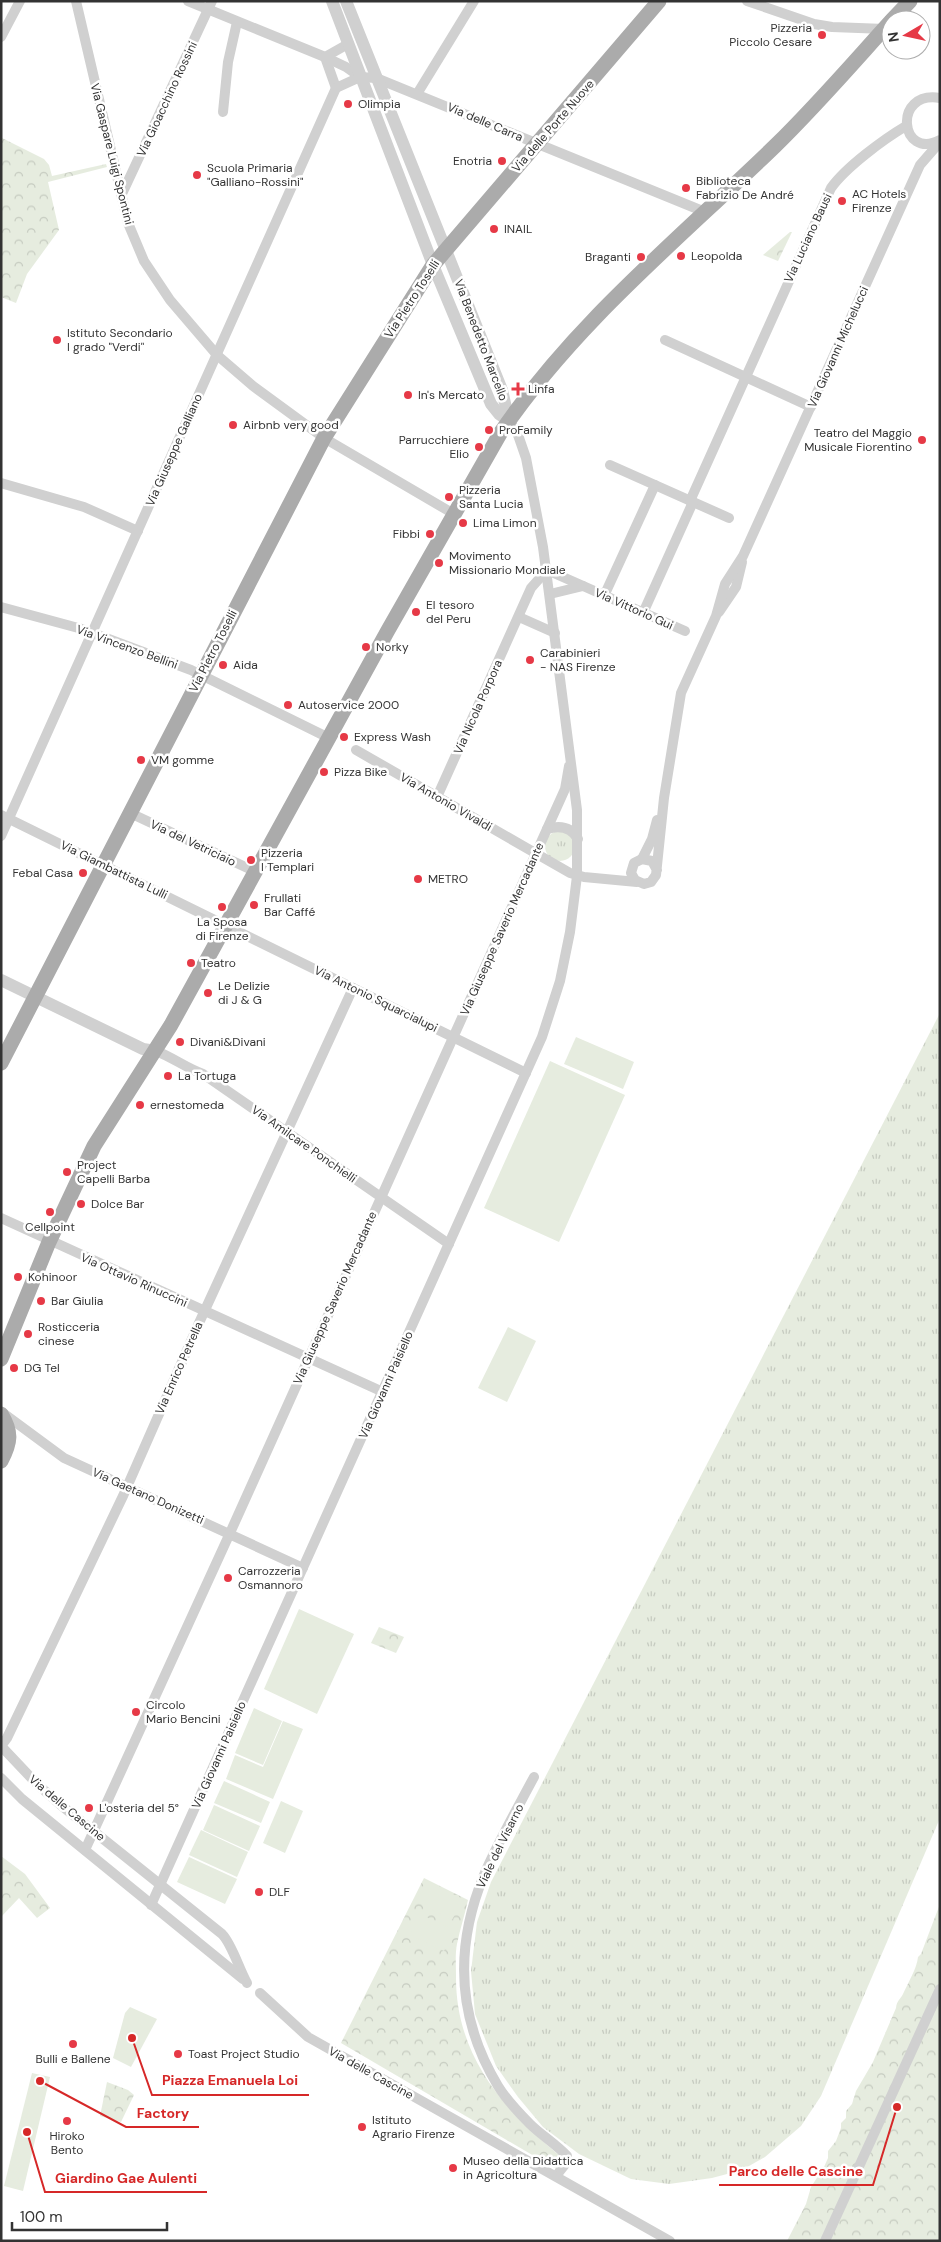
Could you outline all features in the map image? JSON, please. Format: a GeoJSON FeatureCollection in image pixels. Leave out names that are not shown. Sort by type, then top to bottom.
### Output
{"type":"FeatureCollection","features":[{"type":"Feature","properties":{"kind":"main road","name":"Via delle Porte Nuove"},"geometry":{"type":"LineString","coordinates":[[445,251],[659,1]]}},
{"type":"Feature","properties":{"kind":"main road"},"geometry":{"type":"LineString","coordinates":[[1,1359],[50,1242],[94,1146],[125,1094],[156,1051],[454,514],[509,421],[576,338],[605,307],[801,120],[881,32]]}},
{"type":"Feature","properties":{"kind":"main road","name":"Via Pietro Toselli"},"geometry":{"type":"LineString","coordinates":[[1,1063],[324,438],[433,265],[445,251]]}},
{"type":"Feature","properties":{"kind":"main road"},"geometry":{"type":"LineString","coordinates":[[1,1413],[9,1428],[10,1438],[1,1461]]}},
{"type":"Feature","properties":{"kind":"street"},"geometry":{"type":"LineString","coordinates":[[1,37],[20,1]]}},
{"type":"Feature","properties":{"kind":"street","name":"Via Gaspare Luigi Spontini"},"geometry":{"type":"LineString","coordinates":[[76,1],[132,236],[151,273],[182,316],[217,355],[253,386],[324,438],[454,514]]}},
{"type":"Feature","properties":{"kind":"street"},"geometry":{"type":"LineString","coordinates":[[188,1],[210,6],[237,22],[325,57],[346,67],[360,77]]}},
{"type":"Feature","properties":{"kind":"street","name":"Via Benedetto Marcello"},"geometry":{"type":"LineString","coordinates":[[332,1],[433,265],[490,404],[509,421]]}},
{"type":"Feature","properties":{"kind":"street","name":"Via Benedetto Marcello"},"geometry":{"type":"LineString","coordinates":[[346,1],[502,390],[509,421]]}},
{"type":"Feature","properties":{"kind":"street"},"geometry":{"type":"LineString","coordinates":[[417,94],[474,1]]}},
{"type":"Feature","properties":{"kind":"street"},"geometry":{"type":"LineString","coordinates":[[747,1],[814,24],[832,27],[881,24]]}},
{"type":"Feature","properties":{"kind":"street","name":"Via Gioacchino Rossini"},"geometry":{"type":"LineString","coordinates":[[121,196],[210,6]]}},
{"type":"Feature","properties":{"kind":"street"},"geometry":{"type":"LineString","coordinates":[[223,112],[228,62],[237,22]]}},
{"type":"Feature","properties":{"kind":"street"},"geometry":{"type":"LineString","coordinates":[[325,57],[348,44]]}},
{"type":"Feature","properties":{"kind":"street"},"geometry":{"type":"LineString","coordinates":[[325,57],[336,88],[360,77],[376,78]]}},
{"type":"Feature","properties":{"kind":"street","name":"Via delle Carra"},"geometry":{"type":"LineString","coordinates":[[376,78],[705,212]]}},
{"type":"Feature","properties":{"kind":"street","name":"Via Giuseppe Galliano"},"geometry":{"type":"LineString","coordinates":[[1,836],[5,817],[93,633],[336,88]]}},
{"type":"Feature","properties":{"kind":"street"},"geometry":{"type":"LineString","coordinates":[[920,164],[919,151],[906,126],[907,115],[913,106],[921,100],[938,97]]}},
{"type":"Feature","properties":{"kind":"street","name":"Via Luciano Bausi"},"geometry":{"type":"LineString","coordinates":[[643,613],[745,377],[831,188],[842,176],[883,142],[906,126]]}},
{"type":"Feature","properties":{"kind":"street"},"geometry":{"type":"LineString","coordinates":[[913,139],[925,144],[940,141]]}},
{"type":"Feature","properties":{"kind":"street","name":"Via Giovanni Michelucci"},"geometry":{"type":"LineString","coordinates":[[657,870],[664,798],[681,693],[716,616],[725,584],[743,556],[920,164],[940,141]]}},
{"type":"Feature","properties":{"kind":"street"},"geometry":{"type":"LineString","coordinates":[[665,340],[811,407]]}},
{"type":"Feature","properties":{"kind":"street"},"geometry":{"type":"LineString","coordinates":[[509,421],[517,432],[527,463],[547,570],[569,742]]}},
{"type":"Feature","properties":{"kind":"street"},"geometry":{"type":"LineString","coordinates":[[610,465],[729,518]]}},
{"type":"Feature","properties":{"kind":"street"},"geometry":{"type":"LineString","coordinates":[[1,483],[84,507],[138,530]]}},
{"type":"Feature","properties":{"kind":"street"},"geometry":{"type":"LineString","coordinates":[[604,596],[654,485]]}},
{"type":"Feature","properties":{"kind":"street","name":"Via Vittorio Gui"},"geometry":{"type":"LineString","coordinates":[[547,570],[685,631]]}},
{"type":"Feature","properties":{"kind":"street","name":"Via Nicola Porpora"},"geometry":{"type":"LineString","coordinates":[[438,797],[531,588],[547,570]]}},
{"type":"Feature","properties":{"kind":"street","name":"Via Vittorio Gui"},"geometry":{"type":"LineString","coordinates":[[550,594],[583,586]]}},
{"type":"Feature","properties":{"kind":"street","name":"Via Vincenzo Bellini"},"geometry":{"type":"LineString","coordinates":[[1,607],[93,633],[201,674],[329,738]]}},
{"type":"Feature","properties":{"kind":"street"},"geometry":{"type":"LineString","coordinates":[[519,617],[556,633]]}},
{"type":"Feature","properties":{"kind":"street","name":"Via Giuseppe Saverio Mercadante"},"geometry":{"type":"LineString","coordinates":[[85,1850],[230,1534],[547,829],[567,782],[569,742]]}},
{"type":"Feature","properties":{"kind":"street","name":"Via Giovanni Paisiello"},"geometry":{"type":"LineString","coordinates":[[160,1884],[546,1027],[560,981],[568,945],[577,876],[576,784],[569,742]]}},
{"type":"Feature","properties":{"kind":"street","name":"Via Antonio Vivaldi"},"geometry":{"type":"LineString","coordinates":[[356,750],[536,854]]}},
{"type":"Feature","properties":{"kind":"street","name":"Via Giovanni Michelucci"},"geometry":{"type":"LineString","coordinates":[[642,859],[654,833],[664,798]]}},
{"type":"Feature","properties":{"kind":"street","name":"Via del Vetriciaio"},"geometry":{"type":"LineString","coordinates":[[130,813],[256,872]]}},
{"type":"Feature","properties":{"kind":"street","name":"Via Giambattista Lulli"},"geometry":{"type":"LineString","coordinates":[[5,817],[227,926]]}},
{"type":"Feature","properties":{"kind":"street"},"geometry":{"type":"LineString","coordinates":[[547,829],[554,827],[566,828],[578,839]]}},
{"type":"Feature","properties":{"kind":"street"},"geometry":{"type":"LineString","coordinates":[[536,854],[577,876],[644,884],[651,882],[656,876],[657,870],[652,861],[642,859],[637,861],[632,869],[612,879]]}},
{"type":"Feature","properties":{"kind":"street"},"geometry":{"type":"LineString","coordinates":[[632,869],[632,877],[637,882]]}},
{"type":"Feature","properties":{"kind":"street","name":"Via Antonio Squarcialupi"},"geometry":{"type":"LineString","coordinates":[[227,926],[526,1073]]}},
{"type":"Feature","properties":{"kind":"street"},"geometry":{"type":"LineString","coordinates":[[1,980],[143,1049],[156,1051]]}},
{"type":"Feature","properties":{"kind":"street","name":"Via Enrico Petrella"},"geometry":{"type":"LineString","coordinates":[[1,1746],[8,1738],[126,1487],[353,988]]}},
{"type":"Feature","properties":{"kind":"street","name":"Via Amilcare Ponchielli"},"geometry":{"type":"LineString","coordinates":[[156,1051],[186,1068],[203,1074],[449,1244]]}},
{"type":"Feature","properties":{"kind":"street","name":"Via Ottavio Rinuccini"},"geometry":{"type":"LineString","coordinates":[[1,1218],[50,1242],[383,1392]]}},
{"type":"Feature","properties":{"kind":"street","name":"Via Gaetano Donizetti"},"geometry":{"type":"LineString","coordinates":[[1,1413],[64,1458],[303,1568]]}},
{"type":"Feature","properties":{"kind":"street","name":"Via delle Cascine"},"geometry":{"type":"LineString","coordinates":[[1,1746],[37,1784],[225,1937],[247,1983],[150,1905],[22,1798],[1,1778]]}},
{"type":"Feature","properties":{"kind":"street","name":"Viale del Visarno"},"geometry":{"type":"LineString","coordinates":[[534,1777],[484,1874],[466,1934],[462,1964],[471,2024],[482,2055],[499,2087],[529,2124],[567,2156],[567,2162],[556,2176]]}},
{"type":"Feature","properties":{"kind":"street"},"geometry":{"type":"LineString","coordinates":[[150,1905],[160,1884]]}},
{"type":"Feature","properties":{"kind":"street"},"geometry":{"type":"LineString","coordinates":[[825,2241],[940,1988]]}},
{"type":"Feature","properties":{"kind":"street","name":"Via delle Cascine"},"geometry":{"type":"LineString","coordinates":[[260,1993],[308,2037],[670,2241]]}},
{"type":"Feature","properties":{"kind":"green space"},"geometry":{"type":"Polygon","coordinates":[[[2,138],[44,159],[49,165],[52,176],[106,164],[107,167],[48,182],[59,230],[27,274],[16,303],[1,297],[2,138]]]}},
{"type":"Feature","properties":{"kind":"green space"},"geometry":{"type":"Polygon","coordinates":[[[792,232],[778,261],[763,255],[792,232]]]}},
{"type":"Feature","properties":{"kind":"green space"},"geometry":{"type":"Polygon","coordinates":[[[560,831],[571,835],[575,846],[571,857],[560,861],[549,857],[545,846],[549,835],[560,831]]]}},
{"type":"Feature","properties":{"kind":"green space"},"geometry":{"type":"Polygon","coordinates":[[[940,1013],[940,1818],[821,2096],[801,2126],[765,2157],[742,2170],[712,2178],[669,2184],[631,2179],[579,2154],[543,2127],[496,2066],[475,2014],[471,1971],[477,1922],[491,1882],[940,1013]]]}},
{"type":"Feature","properties":{"kind":"green space"},"geometry":{"type":"Polygon","coordinates":[[[576,1037],[634,1062],[623,1089],[564,1064],[576,1037]]]}},
{"type":"Feature","properties":{"kind":"green space"},"geometry":{"type":"Polygon","coordinates":[[[550,1061],[625,1095],[559,1242],[484,1208],[550,1061]]]}},
{"type":"Feature","properties":{"kind":"green space"},"geometry":{"type":"Polygon","coordinates":[[[508,1327],[536,1341],[507,1402],[478,1388],[508,1327]]]}},
{"type":"Feature","properties":{"kind":"green space"},"geometry":{"type":"Polygon","coordinates":[[[299,1609],[354,1634],[317,1714],[264,1689],[299,1609]]]}},
{"type":"Feature","properties":{"kind":"green space"},"geometry":{"type":"Polygon","coordinates":[[[379,1627],[404,1637],[396,1653],[371,1643],[379,1627]]]}},
{"type":"Feature","properties":{"kind":"green space"},"geometry":{"type":"Polygon","coordinates":[[[254,1708],[282,1721],[263,1765],[235,1753],[254,1708]]]}},
{"type":"Feature","properties":{"kind":"green space"},"geometry":{"type":"Polygon","coordinates":[[[283,1721],[303,1729],[273,1799],[226,1779],[235,1755],[263,1767],[283,1721]]]}},
{"type":"Feature","properties":{"kind":"green space"},"geometry":{"type":"Polygon","coordinates":[[[224,1781],[270,1802],[261,1823],[214,1803],[224,1781]]]}},
{"type":"Feature","properties":{"kind":"green space","name":"DLF"},"geometry":{"type":"Polygon","coordinates":[[[281,1801],[303,1811],[285,1853],[263,1843],[281,1801]]]}},
{"type":"Feature","properties":{"kind":"green space"},"geometry":{"type":"Polygon","coordinates":[[[214,1805],[260,1826],[249,1851],[203,1830],[214,1805]]]}},
{"type":"Feature","properties":{"kind":"green space","name":"DLF"},"geometry":{"type":"Polygon","coordinates":[[[201,1830],[248,1852],[237,1877],[189,1855],[201,1830]]]}},
{"type":"Feature","properties":{"kind":"green space"},"geometry":{"type":"Polygon","coordinates":[[[1,1856],[25,1874],[50,1908],[37,1918],[19,1898],[1,1917],[1,1856]]]}},
{"type":"Feature","properties":{"kind":"green space","name":"DLF"},"geometry":{"type":"Polygon","coordinates":[[[189,1857],[237,1879],[225,1904],[177,1882],[189,1857]]]}},
{"type":"Feature","properties":{"kind":"green space"},"geometry":{"type":"Polygon","coordinates":[[[424,1878],[468,1900],[456,1948],[458,2004],[464,2031],[474,2056],[487,2079],[503,2101],[542,2141],[564,2159],[558,2170],[341,2043],[424,1878]]]}},
{"type":"Feature","properties":{"kind":"green space"},"geometry":{"type":"Polygon","coordinates":[[[431,1883],[463,1899],[452,1920],[421,1904],[431,1883]]]}},
{"type":"Feature","properties":{"kind":"green space"},"geometry":{"type":"Polygon","coordinates":[[[940,1904],[940,2241],[787,2241],[806,2204],[811,2187],[824,2167],[828,2158],[828,2151],[836,2141],[841,2123],[846,2118],[846,2111],[852,2104],[856,2091],[873,2062],[897,2003],[914,1971],[940,1904]]]}},
{"type":"Feature","properties":{"kind":"green space"},"geometry":{"type":"Polygon","coordinates":[[[420,1914],[454,1930],[444,1951],[410,1935],[420,1914]]]}},
{"type":"Feature","properties":{"kind":"green space"},"geometry":{"type":"Polygon","coordinates":[[[130,2007],[157,2019],[131,2067],[113,2058],[125,2013],[130,2007]]]}},
{"type":"Feature","properties":{"kind":"green space"},"geometry":{"type":"Polygon","coordinates":[[[32,2073],[50,2077],[23,2191],[4,2186],[32,2073]]]}},
{"type":"Feature","properties":{"kind":"green space"},"geometry":{"type":"Polygon","coordinates":[[[107,2082],[128,2090],[134,2095],[121,2122],[100,2116],[107,2082]]]}},
{"type":"Feature","properties":{"kind":"place","name":"Pizzeria Piccolo Cesare"},"geometry":{"type":"Point","coordinates":[822,35]}},
{"type":"Feature","properties":{"kind":"place","name":"Olimpia"},"geometry":{"type":"Point","coordinates":[348,104]}},
{"type":"Feature","properties":{"kind":"place","name":"Enotria"},"geometry":{"type":"Point","coordinates":[502,161]}},
{"type":"Feature","properties":{"kind":"place","name":"Scuola Primaria \"Galliano-Rossini\""},"geometry":{"type":"Point","coordinates":[197,175]}},
{"type":"Feature","properties":{"kind":"place","name":"Biblioteca Fabrizio De André"},"geometry":{"type":"Point","coordinates":[686,188]}},
{"type":"Feature","properties":{"kind":"place","name":"AC Hotels Firenze"},"geometry":{"type":"Point","coordinates":[842,201]}},
{"type":"Feature","properties":{"kind":"place","name":"INAIL"},"geometry":{"type":"Point","coordinates":[494,229]}},
{"type":"Feature","properties":{"kind":"place","name":"Leopolda"},"geometry":{"type":"Point","coordinates":[681,256]}},
{"type":"Feature","properties":{"kind":"place","name":"Braganti"},"geometry":{"type":"Point","coordinates":[641,257]}},
{"type":"Feature","properties":{"kind":"place","name":"Istituto Secondario I grado \"Verdi\""},"geometry":{"type":"Point","coordinates":[57,340]}},
{"type":"Feature","properties":{"kind":"place","name":"Linfa"},"geometry":{"type":"Point","coordinates":[518,389]}},
{"type":"Feature","properties":{"kind":"place","name":"In's Mercato"},"geometry":{"type":"Point","coordinates":[408,395]}},
{"type":"Feature","properties":{"kind":"place","name":"Airbnb very good"},"geometry":{"type":"Point","coordinates":[233,425]}},
{"type":"Feature","properties":{"kind":"place","name":"ProFamily"},"geometry":{"type":"Point","coordinates":[489,430]}},
{"type":"Feature","properties":{"kind":"place","name":"Teatro del Maggio Musicale Fiorentino"},"geometry":{"type":"Point","coordinates":[922,440]}},
{"type":"Feature","properties":{"kind":"place","name":"Parrucchiere Elio"},"geometry":{"type":"Point","coordinates":[479,447]}},
{"type":"Feature","properties":{"kind":"place","name":"Pizzeria Santa Lucia"},"geometry":{"type":"Point","coordinates":[449,497]}},
{"type":"Feature","properties":{"kind":"place","name":"Lima Limon"},"geometry":{"type":"Point","coordinates":[463,523]}},
{"type":"Feature","properties":{"kind":"place","name":"Fibbi"},"geometry":{"type":"Point","coordinates":[430,534]}},
{"type":"Feature","properties":{"kind":"place","name":"Movimento Missionario Mondiale"},"geometry":{"type":"Point","coordinates":[439,563]}},
{"type":"Feature","properties":{"kind":"place","name":"El tesoro del Peru"},"geometry":{"type":"Point","coordinates":[416,612]}},
{"type":"Feature","properties":{"kind":"place","name":"Norky"},"geometry":{"type":"Point","coordinates":[366,647]}},
{"type":"Feature","properties":{"kind":"place","name":"Carabinieri - NAS Firenze"},"geometry":{"type":"Point","coordinates":[530,660]}},
{"type":"Feature","properties":{"kind":"place","name":"Aida"},"geometry":{"type":"Point","coordinates":[223,665]}},
{"type":"Feature","properties":{"kind":"place","name":"Autoservice 2000"},"geometry":{"type":"Point","coordinates":[288,705]}},
{"type":"Feature","properties":{"kind":"place","name":"Express Wash"},"geometry":{"type":"Point","coordinates":[344,737]}},
{"type":"Feature","properties":{"kind":"place","name":"VM gomme"},"geometry":{"type":"Point","coordinates":[141,760]}},
{"type":"Feature","properties":{"kind":"place","name":"Pizza Bike"},"geometry":{"type":"Point","coordinates":[324,772]}},
{"type":"Feature","properties":{"kind":"place","name":"Pizzeria I Templari"},"geometry":{"type":"Point","coordinates":[251,860]}},
{"type":"Feature","properties":{"kind":"place","name":"Febal Casa"},"geometry":{"type":"Point","coordinates":[83,873]}},
{"type":"Feature","properties":{"kind":"place","name":"METRO"},"geometry":{"type":"Point","coordinates":[418,879]}},
{"type":"Feature","properties":{"kind":"place","name":"Frullati Bar Caffé"},"geometry":{"type":"Point","coordinates":[254,905]}},
{"type":"Feature","properties":{"kind":"place","name":"La Sposa di Firenze"},"geometry":{"type":"Point","coordinates":[222,907]}},
{"type":"Feature","properties":{"kind":"place","name":"Teatro"},"geometry":{"type":"Point","coordinates":[191,963]}},
{"type":"Feature","properties":{"kind":"place","name":"Le Delizie di J & G"},"geometry":{"type":"Point","coordinates":[208,993]}},
{"type":"Feature","properties":{"kind":"place","name":"Divani&Divani"},"geometry":{"type":"Point","coordinates":[180,1042]}},
{"type":"Feature","properties":{"kind":"place","name":"La Tortuga"},"geometry":{"type":"Point","coordinates":[168,1076]}},
{"type":"Feature","properties":{"kind":"place","name":"ernestomeda"},"geometry":{"type":"Point","coordinates":[140,1105]}},
{"type":"Feature","properties":{"kind":"place","name":"Project Capelli Barba"},"geometry":{"type":"Point","coordinates":[67,1172]}},
{"type":"Feature","properties":{"kind":"place","name":"Dolce Bar"},"geometry":{"type":"Point","coordinates":[81,1204]}},
{"type":"Feature","properties":{"kind":"place","name":"Cellpoint"},"geometry":{"type":"Point","coordinates":[50,1212]}},
{"type":"Feature","properties":{"kind":"place","name":"Kohinoor"},"geometry":{"type":"Point","coordinates":[18,1277]}},
{"type":"Feature","properties":{"kind":"place","name":"Bar Giulia"},"geometry":{"type":"Point","coordinates":[41,1301]}},
{"type":"Feature","properties":{"kind":"place","name":"Rosticceria cinese"},"geometry":{"type":"Point","coordinates":[28,1334]}},
{"type":"Feature","properties":{"kind":"place","name":"DG Tel"},"geometry":{"type":"Point","coordinates":[14,1368]}},
{"type":"Feature","properties":{"kind":"place","name":"Carrozzeria Osmannoro"},"geometry":{"type":"Point","coordinates":[228,1578]}},
{"type":"Feature","properties":{"kind":"place","name":"Circolo Mario Bencini"},"geometry":{"type":"Point","coordinates":[136,1712]}},
{"type":"Feature","properties":{"kind":"place","name":"L'osteria del 5°"},"geometry":{"type":"Point","coordinates":[89,1808]}},
{"type":"Feature","properties":{"kind":"place","name":"DLF"},"geometry":{"type":"Point","coordinates":[259,1892]}},
{"type":"Feature","properties":{"kind":"place","name":"Piazza Emanuela Loi"},"geometry":{"type":"Point","coordinates":[132,2038]}},
{"type":"Feature","properties":{"kind":"place","name":"Bulli e Ballene"},"geometry":{"type":"Point","coordinates":[73,2044]}},
{"type":"Feature","properties":{"kind":"place","name":"Toast Project Studio"},"geometry":{"type":"Point","coordinates":[178,2054]}},
{"type":"Feature","properties":{"kind":"place","name":"Factory"},"geometry":{"type":"Point","coordinates":[40,2081]}},
{"type":"Feature","properties":{"kind":"place","name":"Parco delle Cascine"},"geometry":{"type":"Point","coordinates":[897,2107]}},
{"type":"Feature","properties":{"kind":"place","name":"Hiroko Bento"},"geometry":{"type":"Point","coordinates":[67,2121]}},
{"type":"Feature","properties":{"kind":"place","name":"Istituto Agrario Firenze"},"geometry":{"type":"Point","coordinates":[362,2127]}},
{"type":"Feature","properties":{"kind":"place","name":"Giardino Gae Aulenti"},"geometry":{"type":"Point","coordinates":[27,2132]}},
{"type":"Feature","properties":{"kind":"place","name":"Museo della Didattica in Agricoltura"},"geometry":{"type":"Point","coordinates":[453,2168]}}]}
